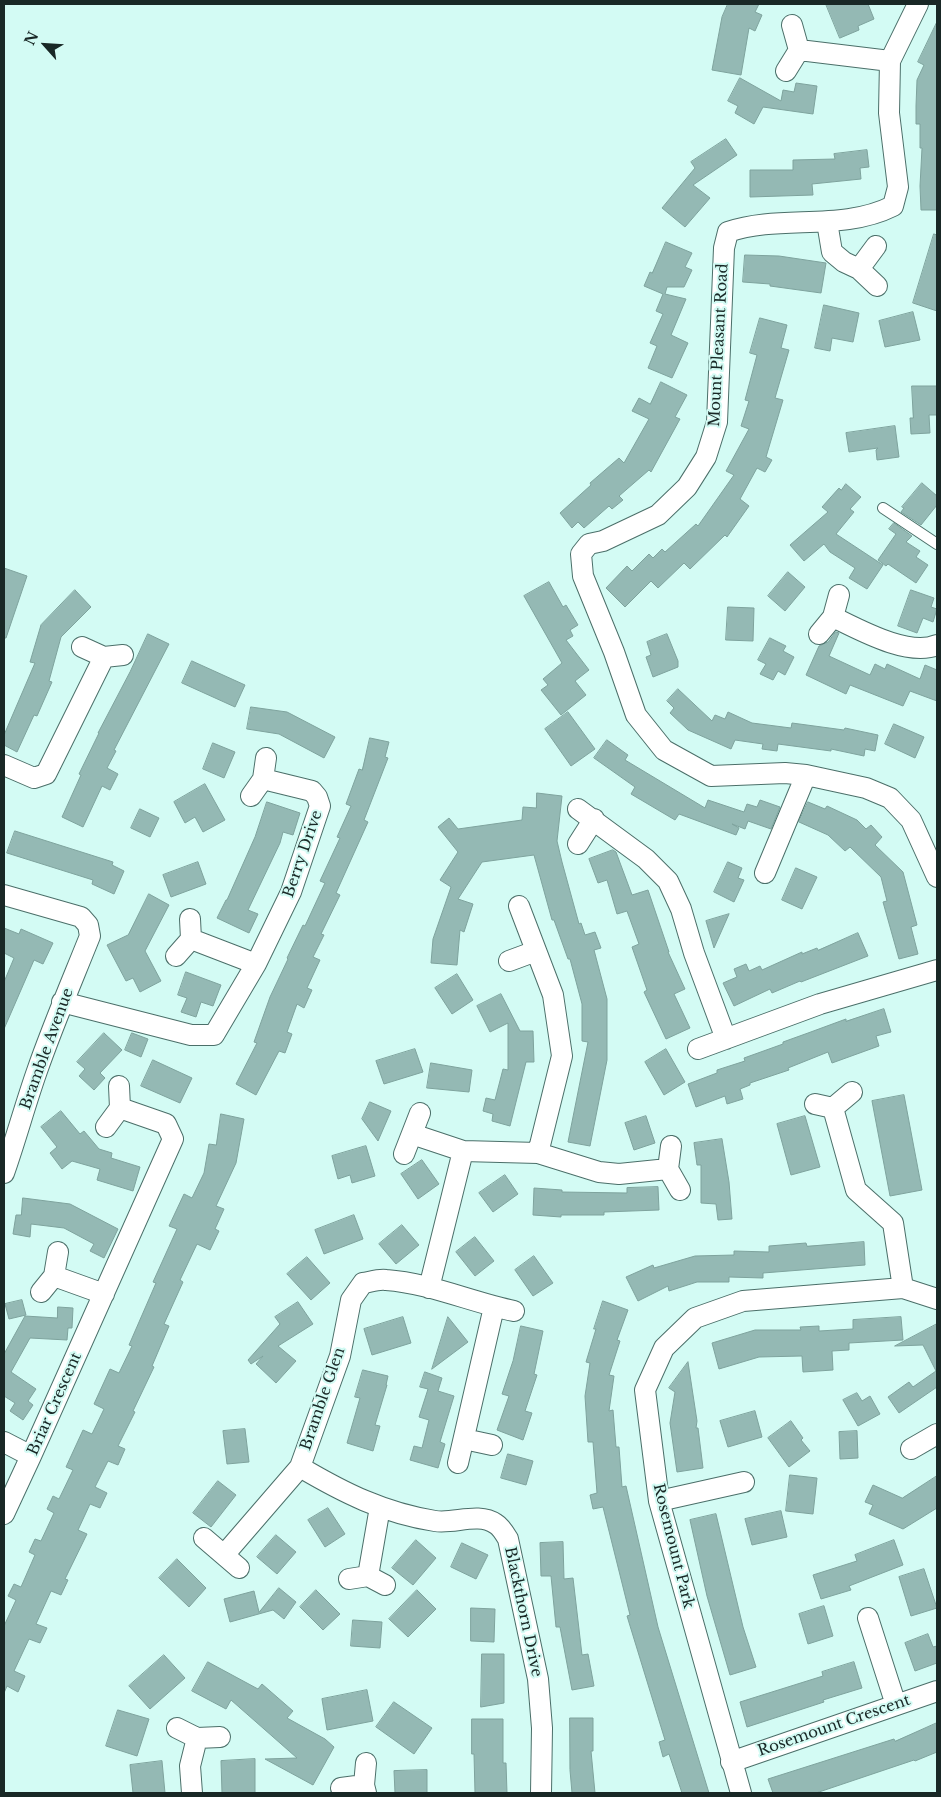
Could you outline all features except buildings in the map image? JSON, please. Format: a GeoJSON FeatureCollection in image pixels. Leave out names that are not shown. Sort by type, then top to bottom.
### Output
{"type":"FeatureCollection","features":[{"type":"Feature","properties":{"kind":"street","name":"Mount Pleasant Road"},"geometry":{"type":"LineString","coordinates":[[918,4],[890,61],[889,112],[898,187],[893,206],[878,214],[827,222],[745,226],[728,232],[724,248],[717,422],[706,457],[687,487],[658,515],[603,541],[589,544],[581,554],[583,576],[614,652],[636,715],[664,750],[711,776],[785,773],[806,775],[866,788],[890,798],[911,820],[937,877]]}},
{"type":"Feature","properties":{"kind":"street"},"geometry":{"type":"LineString","coordinates":[[786,71],[799,50],[792,25]]}},
{"type":"Feature","properties":{"kind":"street"},"geometry":{"type":"LineString","coordinates":[[799,50],[890,61]]}},
{"type":"Feature","properties":{"kind":"street"},"geometry":{"type":"LineString","coordinates":[[827,222],[832,252],[844,262],[859,269],[877,286]]}},
{"type":"Feature","properties":{"kind":"street"},"geometry":{"type":"LineString","coordinates":[[859,269],[876,246]]}},
{"type":"Feature","properties":{"kind":"street"},"geometry":{"type":"LineString","coordinates":[[820,634],[833,617],[839,595]]}},
{"type":"Feature","properties":{"kind":"street"},"geometry":{"type":"LineString","coordinates":[[833,617],[868,634],[910,648],[937,645]]}},
{"type":"Feature","properties":{"kind":"street"},"geometry":{"type":"LineString","coordinates":[[4,765],[34,778],[46,774],[113,656],[82,647]]}},
{"type":"Feature","properties":{"kind":"street"},"geometry":{"type":"LineString","coordinates":[[251,796],[263,779],[266,758]]}},
{"type":"Feature","properties":{"kind":"street"},"geometry":{"type":"LineString","coordinates":[[765,873],[806,775]]}},
{"type":"Feature","properties":{"kind":"street","name":"Berry Drive"},"geometry":{"type":"LineString","coordinates":[[62,1002],[190,1035],[214,1035],[256,964],[291,892],[320,806],[317,797],[312,791],[263,779]]}},
{"type":"Feature","properties":{"kind":"street"},"geometry":{"type":"LineString","coordinates":[[578,844],[586,814],[646,859],[668,881],[681,909],[694,953],[726,1039]]}},
{"type":"Feature","properties":{"kind":"street","name":"Bramble Avenue"},"geometry":{"type":"LineString","coordinates":[[4,895],[81,917],[88,925],[90,936],[62,1002],[36,1073],[14,1147],[4,1173]]}},
{"type":"Feature","properties":{"kind":"street"},"geometry":{"type":"LineString","coordinates":[[519,906],[553,995],[562,1056],[538,1152]]}},
{"type":"Feature","properties":{"kind":"street"},"geometry":{"type":"LineString","coordinates":[[176,956],[190,929],[256,964]]}},
{"type":"Feature","properties":{"kind":"street"},"geometry":{"type":"LineString","coordinates":[[509,961],[536,950]]}},
{"type":"Feature","properties":{"kind":"street"},"geometry":{"type":"LineString","coordinates":[[698,1049],[820,1004],[937,970]]}},
{"type":"Feature","properties":{"kind":"street"},"geometry":{"type":"LineString","coordinates":[[106,1127],[120,1108],[120,1086]]}},
{"type":"Feature","properties":{"kind":"street"},"geometry":{"type":"LineString","coordinates":[[852,1092],[824,1106],[856,1190],[893,1223],[903,1288]]}},
{"type":"Feature","properties":{"kind":"street","name":"Briar Crescent"},"geometry":{"type":"LineString","coordinates":[[4,1514],[32,1456],[173,1138],[166,1124],[120,1108]]}},
{"type":"Feature","properties":{"kind":"street"},"geometry":{"type":"LineString","coordinates":[[404,1154],[420,1113]]}},
{"type":"Feature","properties":{"kind":"street"},"geometry":{"type":"LineString","coordinates":[[412,1134],[463,1151],[538,1152],[598,1172],[619,1174],[668,1169]]}},
{"type":"Feature","properties":{"kind":"street"},"geometry":{"type":"LineString","coordinates":[[672,1146],[668,1169],[680,1190]]}},
{"type":"Feature","properties":{"kind":"street"},"geometry":{"type":"LineString","coordinates":[[429,1288],[463,1151]]}},
{"type":"Feature","properties":{"kind":"street"},"geometry":{"type":"LineString","coordinates":[[40,1292],[54,1276],[58,1252]]}},
{"type":"Feature","properties":{"kind":"street"},"geometry":{"type":"LineString","coordinates":[[54,1276],[104,1294]]}},
{"type":"Feature","properties":{"kind":"street","name":"Bramble Glen"},"geometry":{"type":"LineString","coordinates":[[224,1555],[300,1467],[340,1356],[351,1300],[363,1283],[384,1280],[429,1288],[514,1311]]}},
{"type":"Feature","properties":{"kind":"street","name":"Rosemount Park"},"geometry":{"type":"LineString","coordinates":[[740,1793],[659,1501],[644,1390],[664,1348],[695,1318],[743,1301],[903,1288],[937,1299]]}},
{"type":"Feature","properties":{"kind":"street"},"geometry":{"type":"LineString","coordinates":[[458,1463],[494,1307]]}},
{"type":"Feature","properties":{"kind":"street"},"geometry":{"type":"LineString","coordinates":[[911,1449],[937,1434]]}},
{"type":"Feature","properties":{"kind":"street"},"geometry":{"type":"LineString","coordinates":[[464,1438],[492,1445]]}},
{"type":"Feature","properties":{"kind":"street"},"geometry":{"type":"LineString","coordinates":[[4,1442],[32,1456]]}},
{"type":"Feature","properties":{"kind":"street","name":"Blackthorn Drive"},"geometry":{"type":"LineString","coordinates":[[300,1467],[342,1492],[404,1516],[438,1522],[474,1519],[488,1520],[498,1524],[508,1539],[538,1678],[542,1728],[541,1793]]}},
{"type":"Feature","properties":{"kind":"street"},"geometry":{"type":"LineString","coordinates":[[659,1501],[744,1482]]}},
{"type":"Feature","properties":{"kind":"street"},"geometry":{"type":"LineString","coordinates":[[367,1580],[380,1507]]}},
{"type":"Feature","properties":{"kind":"street"},"geometry":{"type":"LineString","coordinates":[[204,1538],[239,1568]]}},
{"type":"Feature","properties":{"kind":"street"},"geometry":{"type":"LineString","coordinates":[[868,1618],[896,1705]]}},
{"type":"Feature","properties":{"kind":"street","name":"Rosemount Crescent"},"geometry":{"type":"LineString","coordinates":[[731,1762],[937,1691]]}},
{"type":"Feature","properties":{"kind":"street"},"geometry":{"type":"LineString","coordinates":[[177,1728],[197,1738],[220,1737]]}},
{"type":"Feature","properties":{"kind":"street"},"geometry":{"type":"LineString","coordinates":[[192,1793],[190,1766],[197,1738]]}},
{"type":"Feature","properties":{"kind":"street"},"geometry":{"type":"LineString","coordinates":[[341,1788],[365,1789],[366,1763]]}},
{"type":"Feature","properties":{"kind":"lane"},"geometry":{"type":"LineString","coordinates":[[883,508],[937,544]]}}]}
